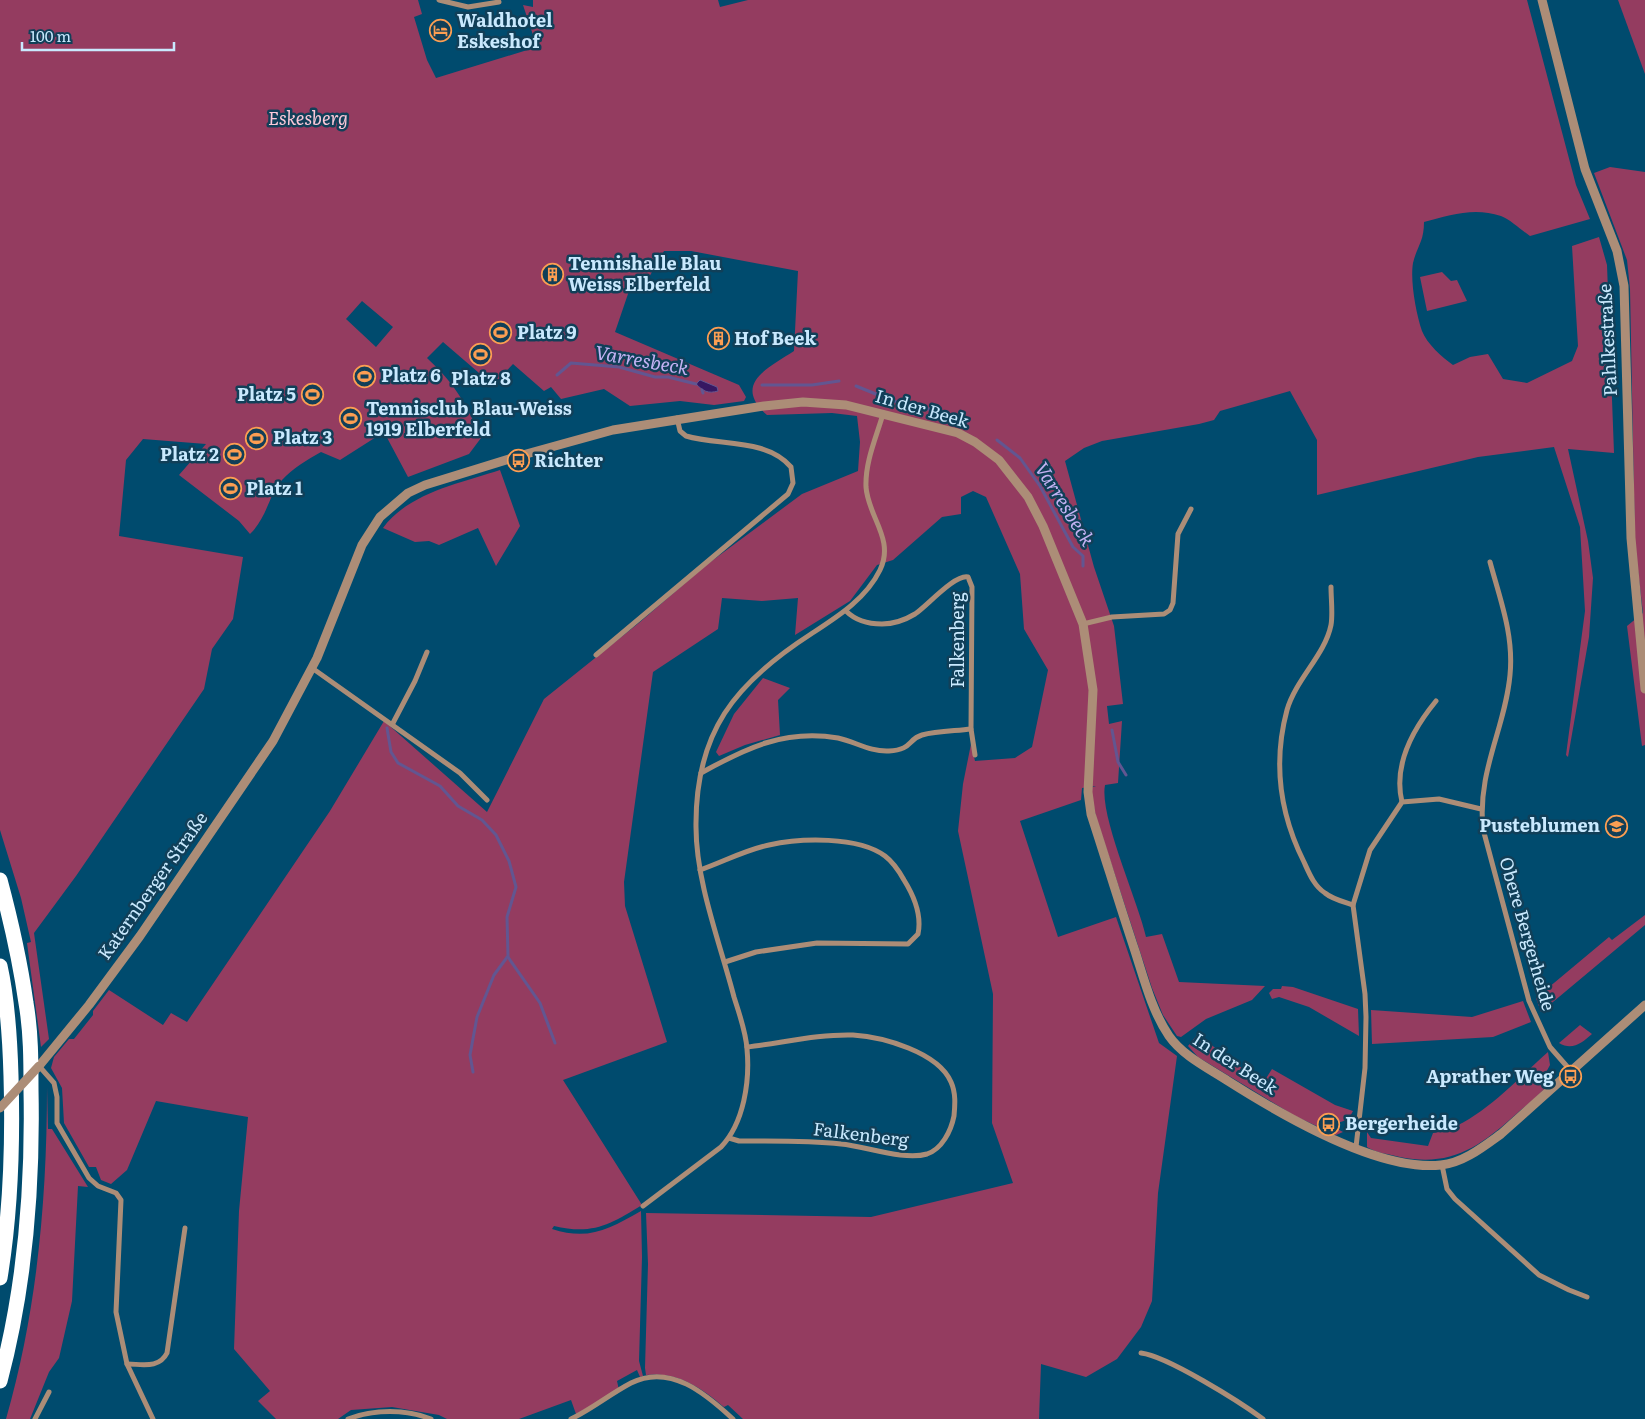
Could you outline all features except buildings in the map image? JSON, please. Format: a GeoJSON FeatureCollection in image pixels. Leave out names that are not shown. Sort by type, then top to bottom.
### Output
{"type":"FeatureCollection","features":[{"type":"Feature","properties":{"kind":"highway"},"geometry":{"type":"LineString","coordinates":[[0,880],[17,946],[27,1005],[31,1056],[31,1156],[26,1227],[19,1289],[0,1381]]}},
{"type":"Feature","properties":{"kind":"highway"},"geometry":{"type":"LineString","coordinates":[[0,966],[8,1024],[12,1120],[9,1202],[0,1278]]}},
{"type":"Feature","properties":{"kind":"street"},"geometry":{"type":"LineString","coordinates":[[439,0],[468,7],[499,2]]}},
{"type":"Feature","properties":{"kind":"street","name":"Pahlkestraße"},"geometry":{"type":"LineString","coordinates":[[1542,0],[1583,160],[1617,251],[1624,286],[1631,538],[1645,689]]}},
{"type":"Feature","properties":{"kind":"street","name":"In der Beek"},"geometry":{"type":"LineString","coordinates":[[374,525],[392,504],[425,485],[566,442],[613,430],[677,418],[803,402],[846,405],[958,433],[988,450],[1004,465],[1035,509],[1083,624],[1093,690],[1088,792],[1092,814],[1143,977],[1161,1022],[1169,1037],[1190,1058],[1284,1115],[1317,1132],[1380,1157],[1406,1162],[1442,1165],[1480,1150],[1645,1005]]}},
{"type":"Feature","properties":{"kind":"street"},"geometry":{"type":"LineString","coordinates":[[643,1206],[716,1151],[729,1138],[736,1125],[746,1090],[748,1048],[700,870],[696,828],[701,773],[716,730],[733,700],[746,683],[778,655],[846,611],[874,580],[880,570],[885,553],[883,534],[868,500],[866,487],[869,458],[883,414]]}},
{"type":"Feature","properties":{"kind":"street"},"geometry":{"type":"LineString","coordinates":[[596,655],[788,494],[794,483],[792,467],[778,456],[755,446],[686,436],[680,431],[677,418]]}},
{"type":"Feature","properties":{"kind":"street"},"geometry":{"type":"LineString","coordinates":[[1083,624],[1112,617],[1162,615],[1170,610],[1173,603],[1178,534],[1191,509]]}},
{"type":"Feature","properties":{"kind":"street","name":"Katernberger Straße"},"geometry":{"type":"LineString","coordinates":[[0,1108],[49,1054],[130,949],[278,732],[312,668],[356,557],[374,525]]}},
{"type":"Feature","properties":{"kind":"street","name":"Obere Bergerheide"},"geometry":{"type":"LineString","coordinates":[[1490,562],[1509,629],[1511,654],[1510,676],[1504,710],[1483,785],[1481,809],[1488,848],[1529,1001],[1550,1047],[1571,1071]]}},
{"type":"Feature","properties":{"kind":"street","name":"Falkenberg"},"geometry":{"type":"LineString","coordinates":[[846,611],[856,619],[870,624],[895,622],[916,613],[959,578],[968,577],[972,587],[971,729],[975,755]]}},
{"type":"Feature","properties":{"kind":"street"},"geometry":{"type":"LineString","coordinates":[[1331,587],[1331,625],[1326,640],[1294,692],[1287,710],[1280,755],[1280,784],[1285,816],[1297,848],[1314,882],[1325,894],[1353,905]]}},
{"type":"Feature","properties":{"kind":"street"},"geometry":{"type":"LineString","coordinates":[[393,723],[415,681],[427,652]]}},
{"type":"Feature","properties":{"kind":"street"},"geometry":{"type":"LineString","coordinates":[[312,668],[393,723],[460,773],[487,800]]}},
{"type":"Feature","properties":{"kind":"street"},"geometry":{"type":"LineString","coordinates":[[1356,1147],[1365,1068],[1366,1027],[1365,994],[1353,905],[1370,850],[1402,802],[1399,790],[1403,759],[1422,717],[1436,701]]}},
{"type":"Feature","properties":{"kind":"street"},"geometry":{"type":"LineString","coordinates":[[701,773],[751,746],[778,739],[822,736],[848,740],[878,751],[905,749],[919,736],[971,729]]}},
{"type":"Feature","properties":{"kind":"street"},"geometry":{"type":"LineString","coordinates":[[1402,802],[1439,799],[1481,809]]}},
{"type":"Feature","properties":{"kind":"street"},"geometry":{"type":"LineString","coordinates":[[700,870],[767,845],[818,839],[842,842],[876,851],[892,862],[908,888],[918,914],[918,934],[908,944],[849,942],[808,944],[756,952],[725,962]]}},
{"type":"Feature","properties":{"kind":"street","name":"Falkenberg"},"geometry":{"type":"LineString","coordinates":[[729,1138],[739,1141],[840,1144],[904,1155],[922,1155],[934,1151],[940,1146],[953,1119],[955,1095],[952,1083],[944,1071],[931,1060],[892,1042],[852,1035],[748,1048]]}},
{"type":"Feature","properties":{"kind":"street"},"geometry":{"type":"LineString","coordinates":[[39,1066],[50,1077],[56,1091],[57,1120],[60,1130],[89,1178],[98,1186],[116,1194],[121,1200],[115,1297],[121,1344],[127,1364],[152,1419]]}},
{"type":"Feature","properties":{"kind":"street"},"geometry":{"type":"LineString","coordinates":[[1442,1165],[1447,1189],[1455,1199],[1539,1275],[1569,1290],[1587,1296]]}},
{"type":"Feature","properties":{"kind":"street"},"geometry":{"type":"LineString","coordinates":[[127,1364],[157,1364],[163,1361],[167,1354],[185,1228]]}},
{"type":"Feature","properties":{"kind":"street"},"geometry":{"type":"LineString","coordinates":[[1141,1353],[1158,1358],[1242,1404],[1263,1419]]}},
{"type":"Feature","properties":{"kind":"street"},"geometry":{"type":"LineString","coordinates":[[571,1419],[629,1384],[655,1376],[691,1386],[734,1419]]}},
{"type":"Feature","properties":{"kind":"street"},"geometry":{"type":"LineString","coordinates":[[35,1419],[49,1392]]}},
{"type":"Feature","properties":{"kind":"street"},"geometry":{"type":"LineString","coordinates":[[348,1419],[361,1414],[388,1412],[431,1419]]}},
{"type":"Feature","properties":{"kind":"green space","name":"Eskesberg"},"geometry":{"type":"Polygon","coordinates":[[[0,0],[418,0],[422,14],[414,17],[427,60],[436,78],[537,47],[523,5],[533,7],[533,0],[718,0],[720,7],[748,0],[1527,0],[1576,185],[1590,219],[1530,236],[1505,218],[1491,213],[1462,213],[1424,222],[1422,239],[1413,263],[1412,279],[1422,331],[1427,341],[1440,354],[1453,365],[1470,357],[1488,354],[1503,379],[1527,383],[1572,361],[1578,346],[1572,246],[1599,237],[1607,265],[1614,453],[1568,449],[1588,541],[1593,578],[1589,637],[1568,757],[1566,755],[1585,611],[1580,527],[1554,447],[1478,457],[1317,495],[1317,440],[1290,391],[1220,411],[1214,420],[1199,424],[1102,441],[1084,448],[1065,461],[1094,567],[1114,626],[1123,704],[1107,706],[1109,724],[1122,721],[1118,783],[1105,785],[1105,799],[1113,837],[1146,937],[1162,934],[1179,982],[1265,986],[1252,1000],[1206,1019],[1181,1037],[1177,1036],[1163,1015],[1152,988],[1096,817],[1090,788],[1096,786],[1082,788],[1081,800],[1020,821],[1058,937],[1116,917],[1159,1043],[1177,1056],[1158,1193],[1152,1301],[1141,1327],[1117,1359],[1086,1377],[1041,1364],[1039,1419],[743,1419],[728,1405],[724,1407],[698,1387],[679,1378],[657,1374],[646,1375],[645,1368],[648,1264],[646,1213],[871,1217],[1013,1183],[992,1123],[993,994],[958,831],[963,784],[971,744],[975,761],[1015,758],[1032,747],[1048,670],[1024,629],[1020,574],[986,497],[973,491],[961,497],[961,514],[942,517],[893,560],[877,565],[850,601],[795,635],[798,598],[762,601],[722,598],[718,629],[653,672],[624,882],[625,906],[667,1042],[563,1080],[642,1205],[610,1223],[590,1229],[567,1229],[554,1226],[552,1229],[577,1234],[598,1231],[609,1228],[641,1211],[642,1257],[639,1361],[643,1376],[640,1377],[637,1370],[617,1381],[619,1390],[576,1414],[571,1400],[519,1419],[447,1419],[439,1415],[392,1407],[351,1410],[338,1419],[276,1419],[258,1401],[270,1391],[234,1349],[239,1211],[248,1117],[156,1101],[127,1170],[111,1184],[101,1180],[96,1167],[89,1167],[64,1123],[62,1088],[51,1068],[54,1057],[69,1039],[74,1039],[93,1015],[93,1011],[109,990],[163,1025],[171,1013],[187,1022],[330,811],[384,721],[487,812],[544,699],[640,622],[705,566],[802,494],[858,471],[860,442],[857,416],[832,413],[767,415],[757,404],[753,394],[753,386],[758,378],[774,364],[794,351],[798,271],[691,251],[664,251],[644,286],[629,291],[615,332],[739,385],[746,397],[744,401],[714,405],[680,401],[630,406],[604,389],[561,399],[551,387],[544,391],[513,364],[493,385],[443,342],[427,358],[452,385],[465,404],[476,426],[481,438],[469,454],[408,477],[384,432],[340,460],[321,452],[295,468],[282,480],[277,486],[261,520],[250,534],[239,521],[179,475],[206,444],[143,439],[126,460],[119,536],[243,557],[233,619],[212,649],[204,689],[76,876],[34,933],[49,1039],[41,1047],[27,943],[31,942],[21,898],[0,830],[0,0]],[[362,301],[346,319],[376,347],[393,327],[362,301]]]}},
{"type":"Feature","properties":{"kind":"green space"},"geometry":{"type":"Polygon","coordinates":[[[1618,0],[1645,0],[1645,74],[1618,0]]]}},
{"type":"Feature","properties":{"kind":"green space"},"geometry":{"type":"Polygon","coordinates":[[[1610,167],[1645,172],[1645,745],[1642,746],[1627,626],[1643,613],[1635,545],[1630,289],[1627,260],[1594,173],[1610,167]]]}},
{"type":"Feature","properties":{"kind":"green space"},"geometry":{"type":"Polygon","coordinates":[[[1442,272],[1451,281],[1457,280],[1467,301],[1427,311],[1420,277],[1442,272]]]}},
{"type":"Feature","properties":{"kind":"green space"},"geometry":{"type":"Polygon","coordinates":[[[500,470],[520,526],[496,566],[478,528],[439,545],[429,541],[415,542],[383,528],[406,506],[421,498],[452,485],[500,470]]]}},
{"type":"Feature","properties":{"kind":"green space"},"geometry":{"type":"Polygon","coordinates":[[[763,678],[790,688],[778,700],[780,735],[745,745],[719,756],[716,752],[734,714],[763,678]]]}},
{"type":"Feature","properties":{"kind":"green space"},"geometry":{"type":"Polygon","coordinates":[[[1645,915],[1645,925],[1541,1012],[1536,998],[1609,937],[1612,940],[1645,915]]]}},
{"type":"Feature","properties":{"kind":"green space"},"geometry":{"type":"Polygon","coordinates":[[[1282,986],[1293,987],[1358,1009],[1359,1036],[1309,1007],[1279,997],[1272,999],[1269,993],[1273,989],[1281,989],[1282,986]]]}},
{"type":"Feature","properties":{"kind":"green space"},"geometry":{"type":"Polygon","coordinates":[[[1523,1001],[1531,1022],[1493,1037],[1372,1044],[1371,1010],[1472,1017],[1523,1001]]]}},
{"type":"Feature","properties":{"kind":"green space"},"geometry":{"type":"Polygon","coordinates":[[[1580,1025],[1592,1034],[1577,1045],[1568,1046],[1559,1043],[1580,1025]]]}},
{"type":"Feature","properties":{"kind":"green space"},"geometry":{"type":"Polygon","coordinates":[[[1198,1034],[1235,1064],[1265,1080],[1272,1069],[1335,1105],[1353,1111],[1348,1118],[1341,1122],[1323,1121],[1343,1132],[1336,1135],[1295,1116],[1198,1057],[1188,1046],[1198,1034]]]}},
{"type":"Feature","properties":{"kind":"green space"},"geometry":{"type":"Polygon","coordinates":[[[1548,1052],[1550,1065],[1544,1076],[1548,1085],[1501,1127],[1475,1146],[1449,1157],[1434,1159],[1400,1157],[1378,1152],[1367,1147],[1367,1132],[1371,1138],[1428,1146],[1433,1133],[1464,1122],[1479,1112],[1509,1088],[1548,1052]]]}},
{"type":"Feature","properties":{"kind":"green space"},"geometry":{"type":"Polygon","coordinates":[[[47,1087],[48,1129],[52,1129],[88,1187],[78,1186],[72,1301],[59,1358],[49,1372],[30,1419],[6,1419],[17,1378],[33,1296],[45,1171],[47,1087]]]}},
{"type":"Feature","properties":{"kind":"shaded area"},"geometry":{"type":"Polygon","coordinates":[[[700,380],[717,387],[718,391],[708,392],[703,390],[696,384],[700,380]]]}},
{"type":"Feature","properties":{"kind":"waterway","name":"Varresbeck"},"geometry":{"type":"LineString","coordinates":[[557,375],[571,363],[619,367],[655,377],[668,377],[696,384]]}},
{"type":"Feature","properties":{"kind":"waterway","name":"Varresbeck"},"geometry":{"type":"LineString","coordinates":[[762,385],[812,385],[839,381]]}},
{"type":"Feature","properties":{"kind":"waterway","name":"Varresbeck"},"geometry":{"type":"LineString","coordinates":[[856,386],[893,401],[937,411],[967,422]]}},
{"type":"Feature","properties":{"kind":"waterway","name":"Varresbeck"},"geometry":{"type":"LineString","coordinates":[[997,440],[1020,458],[1040,486],[1073,547],[1083,556],[1083,566]]}},
{"type":"Feature","properties":{"kind":"waterway"},"geometry":{"type":"LineString","coordinates":[[387,728],[391,752],[398,763],[440,786],[458,806],[482,820],[496,835],[509,861],[516,887],[507,917],[508,956],[494,975],[477,1017],[470,1055],[473,1072]]}},
{"type":"Feature","properties":{"kind":"waterway","name":"Varresbeck"},"geometry":{"type":"LineString","coordinates":[[1112,730],[1118,762],[1126,775]]}},
{"type":"Feature","properties":{"kind":"waterway"},"geometry":{"type":"LineString","coordinates":[[508,957],[540,1003],[555,1043]]}},
{"type":"Feature","properties":{"kind":"place","name":"Waldhotel Eskeshof"},"geometry":{"type":"Point","coordinates":[441,31]}},
{"type":"Feature","properties":{"kind":"place","name":"Tennishalle Blau Weiss Elberfeld"},"geometry":{"type":"Point","coordinates":[552,274]}},
{"type":"Feature","properties":{"kind":"place","name":"Platz 9"},"geometry":{"type":"Point","coordinates":[501,333]}},
{"type":"Feature","properties":{"kind":"place","name":"Hof Beek"},"geometry":{"type":"Point","coordinates":[718,339]}},
{"type":"Feature","properties":{"kind":"place","name":"Platz 8"},"geometry":{"type":"Point","coordinates":[481,354]}},
{"type":"Feature","properties":{"kind":"place","name":"Platz 6"},"geometry":{"type":"Point","coordinates":[365,376]}},
{"type":"Feature","properties":{"kind":"place","name":"Platz 5"},"geometry":{"type":"Point","coordinates":[312,395]}},
{"type":"Feature","properties":{"kind":"place","name":"Tennisclub Blau-Weiss 1919 Elberfeld"},"geometry":{"type":"Point","coordinates":[350,419]}},
{"type":"Feature","properties":{"kind":"place","name":"Platz 3"},"geometry":{"type":"Point","coordinates":[257,438]}},
{"type":"Feature","properties":{"kind":"place","name":"Platz 2"},"geometry":{"type":"Point","coordinates":[235,455]}},
{"type":"Feature","properties":{"kind":"place","name":"Richter"},"geometry":{"type":"Point","coordinates":[518,461]}},
{"type":"Feature","properties":{"kind":"place","name":"Platz 1"},"geometry":{"type":"Point","coordinates":[230,489]}},
{"type":"Feature","properties":{"kind":"place","name":"Pusteblumen"},"geometry":{"type":"Point","coordinates":[1616,826]}},
{"type":"Feature","properties":{"kind":"place","name":"Aprather Weg"},"geometry":{"type":"Point","coordinates":[1570,1077]}},
{"type":"Feature","properties":{"kind":"place","name":"Bergerheide"},"geometry":{"type":"Point","coordinates":[1329,1124]}}]}
